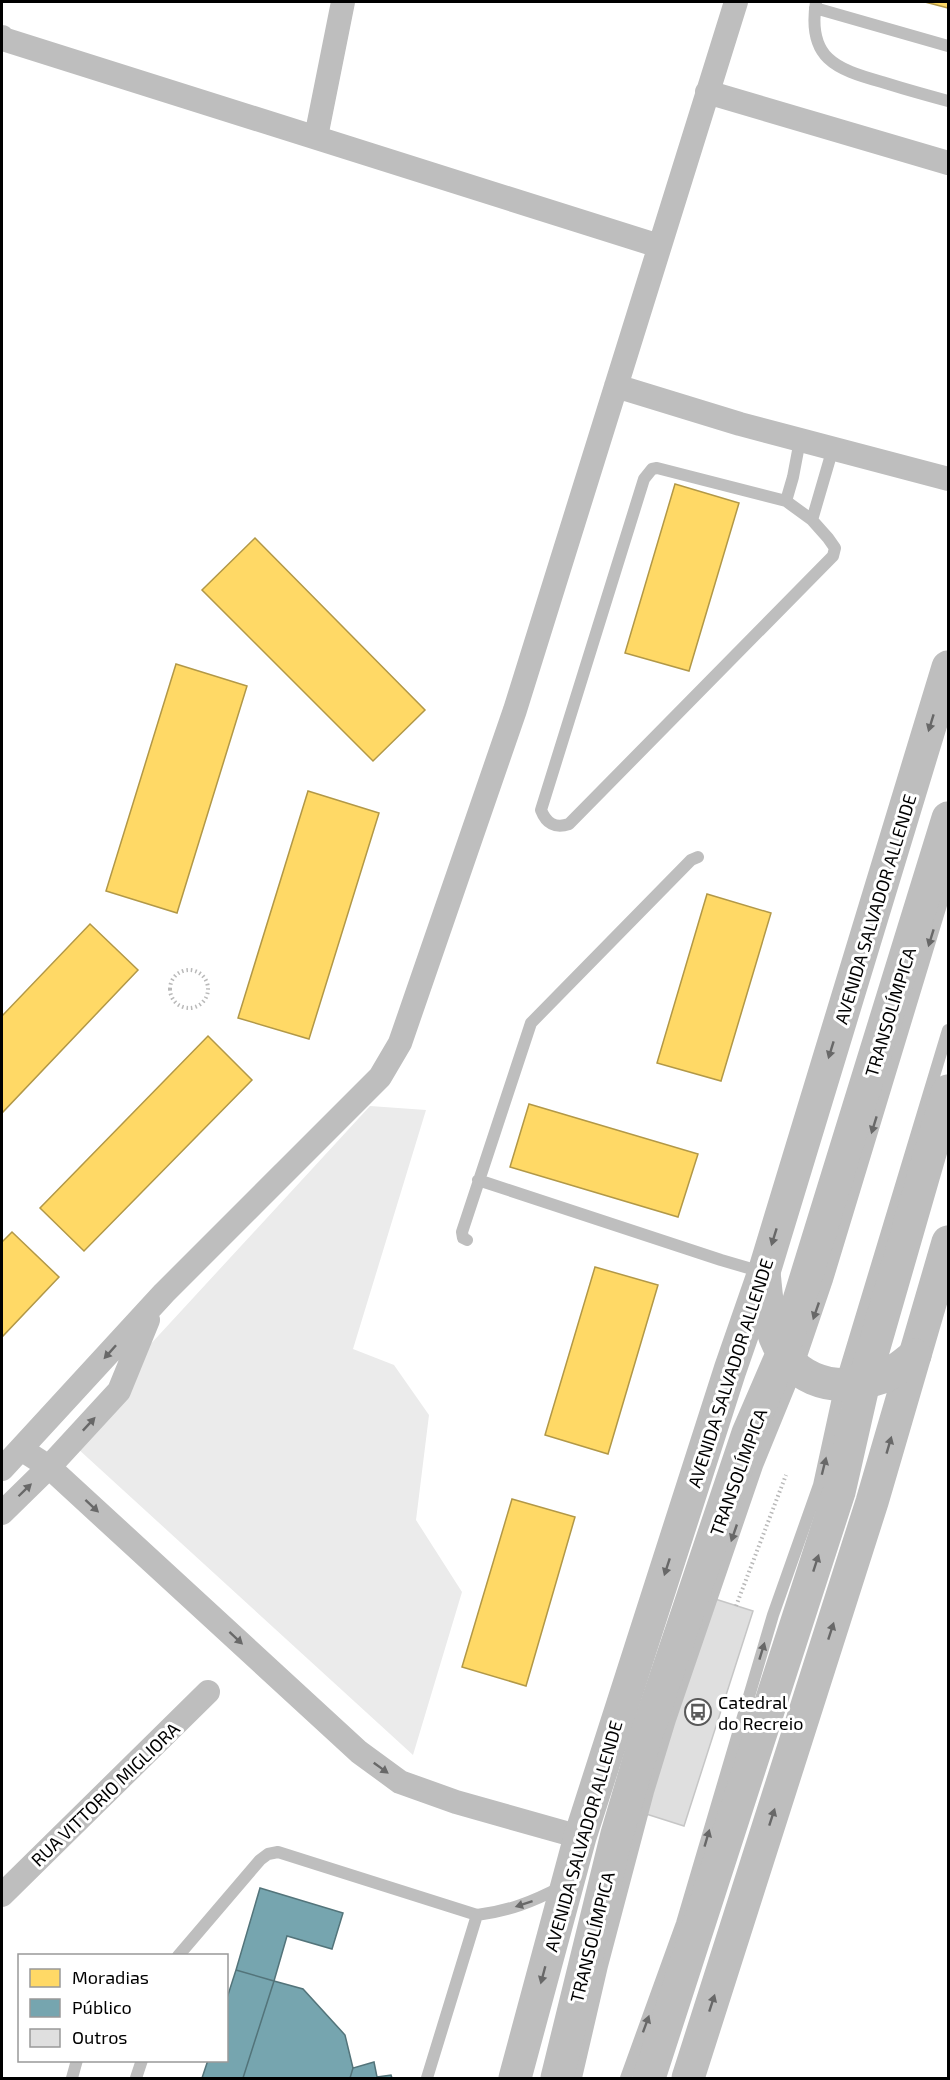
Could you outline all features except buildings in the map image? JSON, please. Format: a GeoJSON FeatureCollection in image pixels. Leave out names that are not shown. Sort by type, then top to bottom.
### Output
{"type":"FeatureCollection","features":[{"type":"Feature","properties":{"kind":"main road","name":"AVENIDA SALVADOR ALLENDE"},"geometry":{"type":"LineString","coordinates":[[515,2079],[580,1837],[730,1370],[764,1272],[948,668]]}},
{"type":"Feature","properties":{"kind":"main road","name":"AVENIDA SALVADOR ALLENDE"},"geometry":{"type":"LineString","coordinates":[[557,2079],[617,1834],[646,1736],[748,1433],[790,1360],[948,818]]}},
{"type":"Feature","properties":{"kind":"main road"},"geometry":{"type":"LineString","coordinates":[[649,2079],[839,1492],[853,1383],[943,1120],[948,1090]]}},
{"type":"Feature","properties":{"kind":"main road"},"geometry":{"type":"LineString","coordinates":[[688,2079],[872,1502],[948,1242]]}},
{"type":"Feature","properties":{"kind":"main road"},"geometry":{"type":"LineString","coordinates":[[764,1272],[772,1329],[790,1360],[805,1376],[820,1383],[853,1383],[880,1378],[915,1355]]}},
{"type":"Feature","properties":{"kind":"street"},"geometry":{"type":"LineString","coordinates":[[316,137],[343,2]]}},
{"type":"Feature","properties":{"kind":"street"},"geometry":{"type":"LineString","coordinates":[[2,1469],[164,1293],[380,1077],[396,1051],[515,710],[736,2]]}},
{"type":"Feature","properties":{"kind":"street"},"geometry":{"type":"LineString","coordinates":[[2,37],[659,246]]}},
{"type":"Feature","properties":{"kind":"street"},"geometry":{"type":"LineString","coordinates":[[707,92],[948,163]]}},
{"type":"Feature","properties":{"kind":"street"},"geometry":{"type":"LineString","coordinates":[[616,386],[740,424],[948,479]]}},
{"type":"Feature","properties":{"kind":"street"},"geometry":{"type":"LineString","coordinates":[[2,1513],[49,1467],[119,1391],[148,1320],[164,1293]]}},
{"type":"Feature","properties":{"kind":"street"},"geometry":{"type":"LineString","coordinates":[[21,1449],[49,1467],[359,1752],[400,1782],[456,1802],[580,1837]]}},
{"type":"Feature","properties":{"kind":"street","name":"RUA VITTORIO MIGLIORA"},"geometry":{"type":"LineString","coordinates":[[2,1895],[208,1692]]}},
{"type":"Feature","properties":{"kind":"lane"},"geometry":{"type":"LineString","coordinates":[[948,46],[816,5],[816,37],[821,50],[834,65],[851,74],[948,102]]}},
{"type":"Feature","properties":{"kind":"lane"},"geometry":{"type":"LineString","coordinates":[[786,501],[794,477],[800,440]]}},
{"type":"Feature","properties":{"kind":"lane"},"geometry":{"type":"LineString","coordinates":[[812,520],[833,448]]}},
{"type":"Feature","properties":{"kind":"lane"},"geometry":{"type":"LineString","coordinates":[[657,468],[786,501],[812,520],[835,548],[833,556],[568,824],[561,827],[548,823],[541,810],[647,473],[657,468]]}},
{"type":"Feature","properties":{"kind":"lane"},"geometry":{"type":"LineString","coordinates":[[467,1240],[462,1232],[531,1023],[691,860],[698,857]]}},
{"type":"Feature","properties":{"kind":"lane","name":"TRANSOLÍMPICA"},"geometry":{"type":"LineString","coordinates":[[576,2079],[602,1966],[648,1792],[670,1720],[757,1466],[790,1360],[830,1269],[948,882]]}},
{"type":"Feature","properties":{"kind":"lane"},"geometry":{"type":"LineString","coordinates":[[626,2079],[682,1923],[773,1615],[853,1383],[948,1030]]}},
{"type":"Feature","properties":{"kind":"lane"},"geometry":{"type":"LineString","coordinates":[[478,1180],[764,1272]]}},
{"type":"Feature","properties":{"kind":"lane"},"geometry":{"type":"LineString","coordinates":[[180,1954],[260,1860],[268,1854],[278,1852],[477,1914],[493,1913],[528,1904],[567,1884]]}},
{"type":"Feature","properties":{"kind":"lane"},"geometry":{"type":"LineString","coordinates":[[427,2079],[477,1914]]}},
{"type":"Feature","properties":{"kind":"lane"},"geometry":{"type":"LineString","coordinates":[[72,2079],[77,2062]]}},
{"type":"Feature","properties":{"kind":"lane"},"geometry":{"type":"LineString","coordinates":[[136,2079],[142,2062]]}},
{"type":"Feature","properties":{"kind":"path"},"geometry":{"type":"LineString","coordinates":[[182,970],[195,970],[201,973],[208,984],[207,997],[204,1002],[193,1008],[180,1006],[169,991],[172,979],[182,970]]}},
{"type":"Feature","properties":{"kind":"path"},"geometry":{"type":"LineString","coordinates":[[736,1606],[786,1475]]}},
{"type":"Feature","properties":{"kind":"shaded area"},"geometry":{"type":"Polygon","coordinates":[[[370,1106],[426,1110],[353,1349],[394,1365],[429,1415],[416,1520],[462,1592],[413,1755],[65,1437],[370,1106]]]}},
{"type":"Feature","properties":{"kind":"place","name":"Catedral do Recreio"},"geometry":{"type":"Point","coordinates":[698,1712]}}]}
